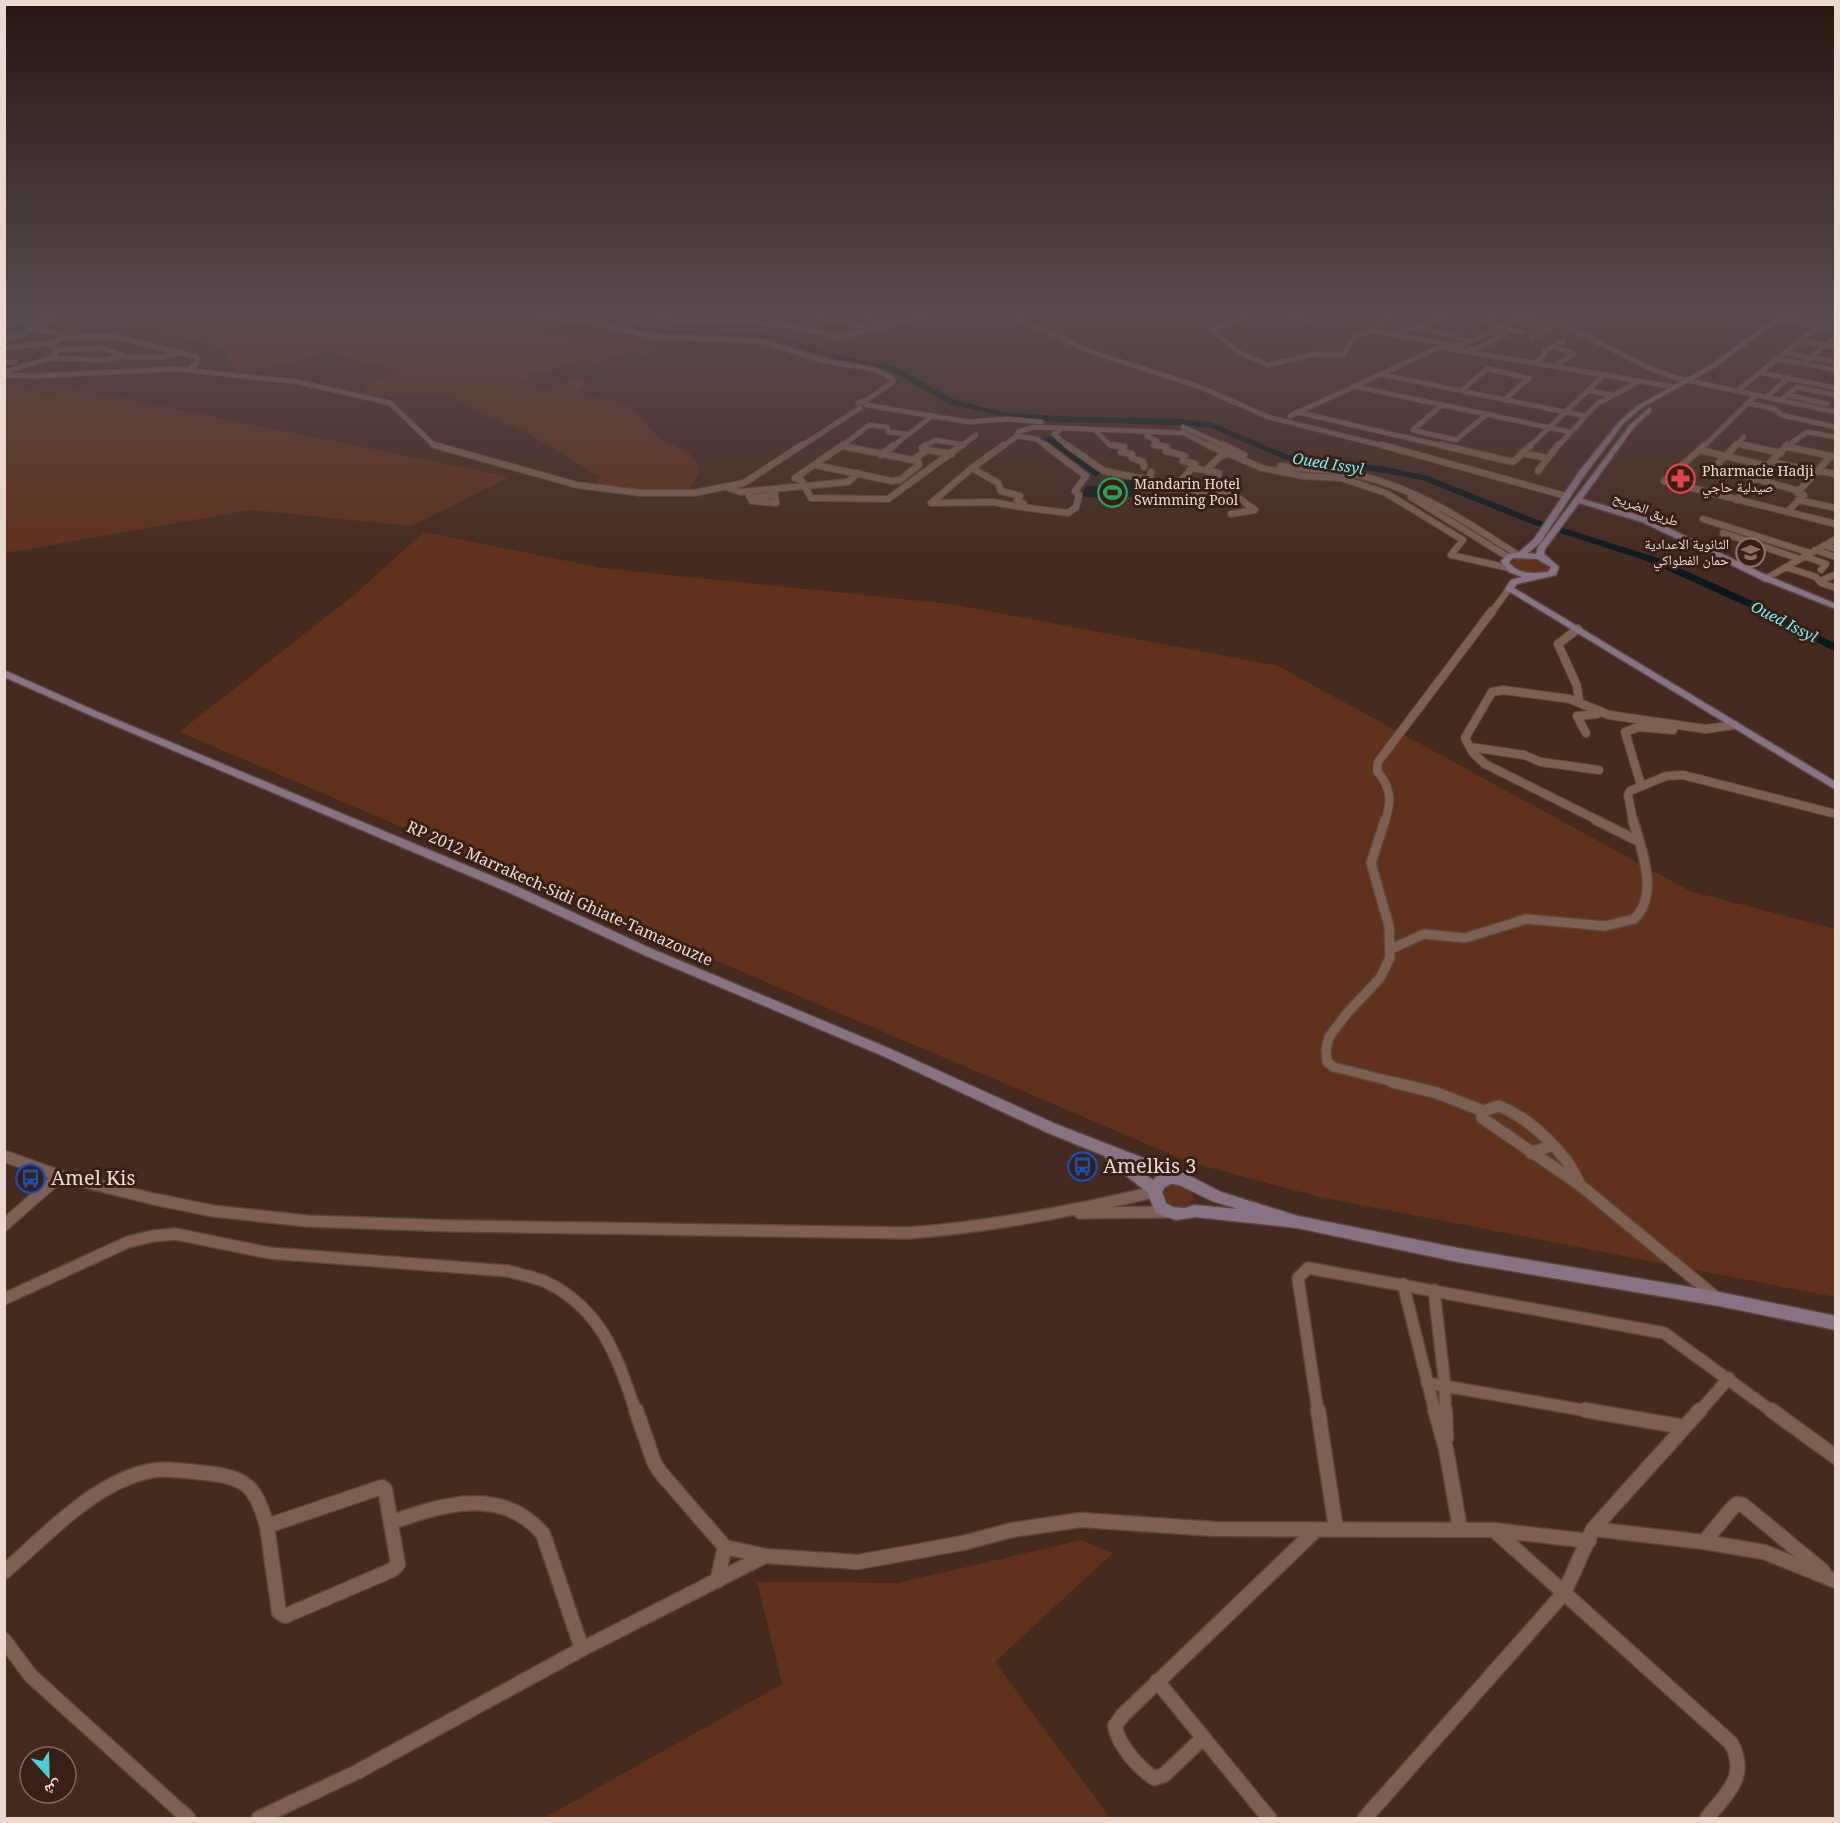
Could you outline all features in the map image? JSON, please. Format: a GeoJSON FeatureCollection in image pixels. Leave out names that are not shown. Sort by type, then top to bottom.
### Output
{"type":"FeatureCollection","features":[{"type":"Feature","properties":{"kind":"street"},"geometry":{"type":"LineString","coordinates":[[373,399],[390,403],[436,447],[445,450],[577,485],[669,494],[729,488],[753,478],[870,399]]}},
{"type":"Feature","properties":{"kind":"street"},"geometry":{"type":"LineString","coordinates":[[1228,399],[1268,417],[1434,458],[1566,496]]}},
{"type":"Feature","properties":{"kind":"street"},"geometry":{"type":"LineString","coordinates":[[1290,416],[1325,399]]}},
{"type":"Feature","properties":{"kind":"street"},"geometry":{"type":"LineString","coordinates":[[1415,399],[1570,432]]}},
{"type":"Feature","properties":{"kind":"street"},"geometry":{"type":"LineString","coordinates":[[1465,410],[1477,399]]}},
{"type":"Feature","properties":{"kind":"street"},"geometry":{"type":"LineString","coordinates":[[1500,399],[1585,416]]}},
{"type":"Feature","properties":{"kind":"street"},"geometry":{"type":"LineString","coordinates":[[1297,412],[1513,462],[1578,399]]}},
{"type":"Feature","properties":{"kind":"street"},"geometry":{"type":"LineString","coordinates":[[1538,471],[1546,458],[1570,432],[1598,403],[1605,399]]}},
{"type":"Feature","properties":{"kind":"street"},"geometry":{"type":"LineString","coordinates":[[1017,436],[1037,440],[1086,476],[1075,491],[1079,495],[1076,507],[1068,513],[992,502],[938,504],[931,502],[972,468],[1017,436],[1018,432],[1034,427],[1060,430],[1184,433],[1225,455],[1276,472],[1341,478],[1391,495],[1461,537],[1463,542],[1450,555],[1509,564],[1534,544],[1566,496],[1621,423],[1639,407],[1653,399]]}},
{"type":"Feature","properties":{"kind":"street"},"geometry":{"type":"LineString","coordinates":[[1544,559],[1540,551],[1639,418],[1667,399]]}},
{"type":"Feature","properties":{"kind":"street"},"geometry":{"type":"LineString","coordinates":[[1752,399],[1700,450],[1664,481],[1836,524]]}},
{"type":"Feature","properties":{"kind":"street"},"geometry":{"type":"LineString","coordinates":[[1777,399],[1835,409]]}},
{"type":"Feature","properties":{"kind":"street"},"geometry":{"type":"LineString","coordinates":[[1807,399],[1835,409]]}},
{"type":"Feature","properties":{"kind":"street"},"geometry":{"type":"LineString","coordinates":[[1736,500],[1803,433],[1833,436],[1836,429],[1784,416],[1775,409],[1748,403]]}},
{"type":"Feature","properties":{"kind":"street"},"geometry":{"type":"LineString","coordinates":[[839,420],[850,405],[863,405],[969,425],[1016,422],[1053,426],[1182,429],[1260,464],[1290,471],[1355,477],[1398,491],[1473,535],[1509,564],[1535,576]]}},
{"type":"Feature","properties":{"kind":"street"},"geometry":{"type":"LineString","coordinates":[[1442,405],[1413,430],[1456,440],[1487,414]]}},
{"type":"Feature","properties":{"kind":"street"},"geometry":{"type":"LineString","coordinates":[[1826,418],[1835,409]]}},
{"type":"Feature","properties":{"kind":"street"},"geometry":{"type":"LineString","coordinates":[[881,455],[930,417],[972,422],[1014,420],[1064,424],[1183,427],[1271,465],[1357,474],[1433,502],[1519,555],[1544,559],[1553,564],[1555,570],[1548,575],[1535,576],[1512,585],[1417,714],[1378,762],[1377,771],[1384,777],[1389,788],[1390,804],[1371,863],[1391,939],[1391,950],[1386,969],[1374,987],[1346,1012],[1335,1027],[1325,1054],[1327,1062],[1334,1067],[1437,1093],[1483,1111],[1495,1107],[1507,1108],[1552,1145],[1580,1185],[1719,1299]]}},
{"type":"Feature","properties":{"kind":"street"},"geometry":{"type":"LineString","coordinates":[[908,434],[888,432],[887,427],[868,424],[861,428],[855,437],[795,478],[801,480],[811,498],[862,497],[888,500],[976,435]]}},
{"type":"Feature","properties":{"kind":"street"},"geometry":{"type":"LineString","coordinates":[[1060,430],[1054,434],[1057,438],[1104,471],[1176,487],[1233,494],[1255,510],[1231,514]]}},
{"type":"Feature","properties":{"kind":"street"},"geometry":{"type":"LineString","coordinates":[[1095,430],[1110,445],[1125,447],[1121,452],[1132,454],[1132,458],[1143,462],[1144,467]]}},
{"type":"Feature","properties":{"kind":"street"},"geometry":{"type":"LineString","coordinates":[[1148,432],[1147,436],[1157,441],[1153,445],[1167,447],[1166,451],[1185,456],[1183,461],[1195,464],[1181,478],[1176,487]]}},
{"type":"Feature","properties":{"kind":"street"},"geometry":{"type":"LineString","coordinates":[[1426,442],[1434,435]]}},
{"type":"Feature","properties":{"kind":"street"},"geometry":{"type":"LineString","coordinates":[[1744,437],[1716,464],[1717,468],[1799,490]]}},
{"type":"Feature","properties":{"kind":"street"},"geometry":{"type":"LineString","coordinates":[[952,454],[922,448],[935,440],[964,445]]}},
{"type":"Feature","properties":{"kind":"street"},"geometry":{"type":"LineString","coordinates":[[1738,444],[1782,453]]}},
{"type":"Feature","properties":{"kind":"street"},"geometry":{"type":"LineString","coordinates":[[842,446],[936,465]]}},
{"type":"Feature","properties":{"kind":"street"},"geometry":{"type":"LineString","coordinates":[[1788,447],[1833,457]]}},
{"type":"Feature","properties":{"kind":"street"},"geometry":{"type":"LineString","coordinates":[[916,461],[927,450]]}},
{"type":"Feature","properties":{"kind":"street"},"geometry":{"type":"LineString","coordinates":[[1700,450],[1836,474]]}},
{"type":"Feature","properties":{"kind":"street"},"geometry":{"type":"LineString","coordinates":[[1209,453],[1225,455]]}},
{"type":"Feature","properties":{"kind":"street"},"geometry":{"type":"LineString","coordinates":[[1522,453],[1546,458]]}},
{"type":"Feature","properties":{"kind":"street"},"geometry":{"type":"LineString","coordinates":[[1206,470],[1225,455]]}},
{"type":"Feature","properties":{"kind":"street"},"geometry":{"type":"LineString","coordinates":[[1799,490],[1833,457]]}},
{"type":"Feature","properties":{"kind":"street"},"geometry":{"type":"LineString","coordinates":[[896,481],[919,465],[916,461]]}},
{"type":"Feature","properties":{"kind":"street"},"geometry":{"type":"LineString","coordinates":[[815,465],[909,483]]}},
{"type":"Feature","properties":{"kind":"street"},"geometry":{"type":"LineString","coordinates":[[972,468],[998,483],[1001,491],[1019,495],[1017,500],[1024,504],[1021,507]]}},
{"type":"Feature","properties":{"kind":"street"},"geometry":{"type":"LineString","coordinates":[[1193,468],[1219,475],[1213,491]]}},
{"type":"Feature","properties":{"kind":"street"},"geometry":{"type":"LineString","coordinates":[[1150,480],[1151,472]]}},
{"type":"Feature","properties":{"kind":"street"},"geometry":{"type":"LineString","coordinates":[[852,486],[858,473]]}},
{"type":"Feature","properties":{"kind":"street"},"geometry":{"type":"LineString","coordinates":[[729,488],[748,494],[804,486],[852,486],[862,497]]}},
{"type":"Feature","properties":{"kind":"street"},"geometry":{"type":"LineString","coordinates":[[1787,512],[1804,495],[1798,493],[1799,490]]}},
{"type":"Feature","properties":{"kind":"street"},"geometry":{"type":"LineString","coordinates":[[1168,502],[1194,497],[1201,491]]}},
{"type":"Feature","properties":{"kind":"street"},"geometry":{"type":"LineString","coordinates":[[748,494],[753,502],[776,503],[774,492]]}},
{"type":"Feature","properties":{"kind":"street","name":"طريق الضريح"},"geometry":{"type":"LineString","coordinates":[[1577,500],[1645,520],[1766,579],[1836,607]]}},
{"type":"Feature","properties":{"kind":"street"},"geometry":{"type":"LineString","coordinates":[[1798,500],[1836,508]]}},
{"type":"Feature","properties":{"kind":"street"},"geometry":{"type":"LineString","coordinates":[[1423,504],[1433,502]]}},
{"type":"Feature","properties":{"kind":"street"},"geometry":{"type":"LineString","coordinates":[[1433,510],[1444,508]]}},
{"type":"Feature","properties":{"kind":"street"},"geometry":{"type":"LineString","coordinates":[[1703,519],[1807,555],[1826,564],[1821,570]]}},
{"type":"Feature","properties":{"kind":"street"},"geometry":{"type":"LineString","coordinates":[[1473,535],[1484,533]]}},
{"type":"Feature","properties":{"kind":"street"},"geometry":{"type":"LineString","coordinates":[[1723,533],[1807,555],[1836,557]]}},
{"type":"Feature","properties":{"kind":"street"},"geometry":{"type":"LineString","coordinates":[[1766,579],[1836,539]]}},
{"type":"Feature","properties":{"kind":"street"},"geometry":{"type":"LineString","coordinates":[[1824,545],[1836,549]]}},
{"type":"Feature","properties":{"kind":"street"},"geometry":{"type":"LineString","coordinates":[[1509,564],[1512,585],[1578,629],[1836,787]]}},
{"type":"Feature","properties":{"kind":"street"},"geometry":{"type":"LineString","coordinates":[[1786,567],[1813,576],[1836,588]]}},
{"type":"Feature","properties":{"kind":"street"},"geometry":{"type":"LineString","coordinates":[[1820,581],[1834,575]]}},
{"type":"Feature","properties":{"kind":"street"},"geometry":{"type":"LineString","coordinates":[[1578,629],[1558,644],[1577,686],[1579,702]]}},
{"type":"Feature","properties":{"kind":"street","name":"RP 2012 Marrakech-Sidi Ghiate-Tamazouzte"},"geometry":{"type":"LineString","coordinates":[[4,673],[95,714],[513,889],[648,952],[888,1053],[1101,1149],[1177,1178]]}},
{"type":"Feature","properties":{"kind":"street"},"geometry":{"type":"LineString","coordinates":[[1609,715],[1570,699],[1497,690],[1492,692],[1478,713],[1466,738],[1470,747],[1485,764],[1638,841]]}},
{"type":"Feature","properties":{"kind":"street"},"geometry":{"type":"LineString","coordinates":[[1586,733],[1577,716],[1592,713],[1712,730],[1735,725]]}},
{"type":"Feature","properties":{"kind":"street"},"geometry":{"type":"LineString","coordinates":[[1641,785],[1625,732],[1639,727],[1671,730],[1687,727]]}},
{"type":"Feature","properties":{"kind":"street"},"geometry":{"type":"LineString","coordinates":[[1470,747],[1500,753],[1524,754],[1541,762],[1599,770]]}},
{"type":"Feature","properties":{"kind":"street"},"geometry":{"type":"LineString","coordinates":[[1391,950],[1422,934],[1467,938],[1511,921],[1528,919],[1584,925],[1631,922],[1637,918],[1646,896],[1643,858],[1628,798],[1630,791],[1666,776],[1692,776],[1836,814]]}},
{"type":"Feature","properties":{"kind":"street"},"geometry":{"type":"LineString","coordinates":[[1483,1111],[1481,1115],[1484,1120],[1580,1185]]}},
{"type":"Feature","properties":{"kind":"street"},"geometry":{"type":"LineString","coordinates":[[1531,1153],[1552,1145]]}},
{"type":"Feature","properties":{"kind":"street","name":"RP 2012 Marrakech-Sidi Ghiate-Tamazouzte"},"geometry":{"type":"LineString","coordinates":[[1101,1149],[1154,1191]]}},
{"type":"Feature","properties":{"kind":"street"},"geometry":{"type":"LineString","coordinates":[[4,1156],[60,1176],[213,1212],[318,1221],[909,1233],[952,1230],[1065,1213],[1154,1191],[1163,1180],[1177,1178],[1189,1182],[1196,1189],[1200,1201],[1194,1211]]}},
{"type":"Feature","properties":{"kind":"street"},"geometry":{"type":"LineString","coordinates":[[4,1225],[60,1176]]}},
{"type":"Feature","properties":{"kind":"street"},"geometry":{"type":"LineString","coordinates":[[1196,1189],[1277,1213],[1297,1222]]}},
{"type":"Feature","properties":{"kind":"street"},"geometry":{"type":"LineString","coordinates":[[1154,1191],[1157,1203],[1168,1212]]}},
{"type":"Feature","properties":{"kind":"street"},"geometry":{"type":"LineString","coordinates":[[1065,1213],[1168,1212],[1181,1215],[1194,1211],[1297,1222],[1458,1255],[1719,1299],[1836,1323]]}},
{"type":"Feature","properties":{"kind":"street"},"geometry":{"type":"LineString","coordinates":[[4,1299],[128,1242],[153,1236],[176,1234],[269,1253],[508,1271],[532,1276],[575,1300],[600,1327],[615,1352],[654,1462],[660,1472],[725,1547],[765,1556],[841,1562],[872,1561],[1012,1530],[1081,1520],[1215,1529],[1315,1531],[1460,1528],[1704,1542],[1764,1552],[1833,1579]]}},
{"type":"Feature","properties":{"kind":"street"},"geometry":{"type":"LineString","coordinates":[[1336,1529],[1299,1278],[1300,1273],[1308,1268],[1664,1333],[1836,1457]]}},
{"type":"Feature","properties":{"kind":"street"},"geometry":{"type":"LineString","coordinates":[[1404,1284],[1427,1383],[1446,1449],[1460,1528]]}},
{"type":"Feature","properties":{"kind":"street"},"geometry":{"type":"LineString","coordinates":[[1434,1290],[1445,1386],[1446,1449]]}},
{"type":"Feature","properties":{"kind":"street"},"geometry":{"type":"LineString","coordinates":[[1365,1818],[1564,1593],[1591,1535],[1729,1378]]}},
{"type":"Feature","properties":{"kind":"street"},"geometry":{"type":"LineString","coordinates":[[1427,1383],[1684,1427]]}},
{"type":"Feature","properties":{"kind":"street"},"geometry":{"type":"LineString","coordinates":[[4,1572],[93,1498],[127,1478],[144,1472],[161,1470],[218,1474],[248,1483],[256,1492],[267,1526],[277,1607],[279,1612],[285,1616],[396,1567],[399,1560],[385,1489],[382,1487],[267,1526]]}},
{"type":"Feature","properties":{"kind":"street"},"geometry":{"type":"LineString","coordinates":[[392,1522],[439,1506],[459,1504],[502,1507],[519,1511],[531,1518],[543,1534],[582,1649]]}},
{"type":"Feature","properties":{"kind":"street"},"geometry":{"type":"LineString","coordinates":[[1704,1542],[1733,1507],[1737,1504],[1743,1505],[1833,1579]]}},
{"type":"Feature","properties":{"kind":"street"},"geometry":{"type":"LineString","coordinates":[[1494,1530],[1731,1743],[1738,1753],[1741,1769],[1736,1780],[1707,1818]]}},
{"type":"Feature","properties":{"kind":"street"},"geometry":{"type":"LineString","coordinates":[[1203,1738],[1164,1775],[1154,1778],[1145,1772],[1117,1737],[1115,1731],[1118,1721],[1157,1681],[1315,1531]]}},
{"type":"Feature","properties":{"kind":"street"},"geometry":{"type":"LineString","coordinates":[[717,1581],[725,1547]]}},
{"type":"Feature","properties":{"kind":"street"},"geometry":{"type":"LineString","coordinates":[[259,1818],[357,1772],[582,1649],[765,1556]]}},
{"type":"Feature","properties":{"kind":"street"},"geometry":{"type":"LineString","coordinates":[[4,1640],[31,1677],[125,1760],[178,1812],[188,1818]]}},
{"type":"Feature","properties":{"kind":"street"},"geometry":{"type":"LineString","coordinates":[[1157,1681],[1269,1818]]}},
{"type":"Feature","properties":{"kind":"shaded area"},"geometry":{"type":"Polygon","coordinates":[[[5,399],[128,399],[509,477],[411,526],[251,510],[5,553],[5,399]]]}},
{"type":"Feature","properties":{"kind":"shaded area"},"geometry":{"type":"Polygon","coordinates":[[[453,399],[603,399],[629,403],[661,440],[689,453],[697,462],[698,474],[689,489],[674,492],[596,485],[600,477],[533,436],[453,399]]]}},
{"type":"Feature","properties":{"kind":"shaded area"},"geometry":{"type":"Polygon","coordinates":[[[1051,437],[1103,475],[1098,474],[1096,477],[1043,438],[1051,437]]]}},
{"type":"Feature","properties":{"kind":"shaded area","name":"Mandarin Hotel Swimming Pool"},"geometry":{"type":"Polygon","coordinates":[[[1127,479],[1150,483],[1144,490],[1128,497],[1109,499],[1081,496],[1087,486],[1114,488],[1118,484],[1123,484],[1127,479]]]}},
{"type":"Feature","properties":{"kind":"shaded area"},"geometry":{"type":"Polygon","coordinates":[[[424,532],[602,568],[951,604],[1278,666],[1690,891],[1835,929],[1835,1297],[1315,1196],[1189,1162],[179,732],[354,595],[424,532]]]}},
{"type":"Feature","properties":{"kind":"shaded area"},"geometry":{"type":"Polygon","coordinates":[[[1518,558],[1540,560],[1549,569],[1540,573],[1525,572],[1513,565],[1512,562],[1518,558]]]}},
{"type":"Feature","properties":{"kind":"shaded area"},"geometry":{"type":"Polygon","coordinates":[[[1170,1184],[1181,1185],[1191,1191],[1194,1198],[1190,1205],[1177,1208],[1167,1203],[1162,1192],[1170,1184]]]}},
{"type":"Feature","properties":{"kind":"shaded area"},"geometry":{"type":"Polygon","coordinates":[[[1082,1540],[1113,1553],[995,1662],[1110,1818],[544,1818],[782,1684],[757,1582],[897,1583],[1082,1540]]]}},
{"type":"Feature","properties":{"kind":"waterway","name":"Oued Issyl"},"geometry":{"type":"LineString","coordinates":[[947,399],[1002,414],[1056,419],[1183,422],[1213,426],[1286,457],[1386,470],[1425,478],[1532,521],[1651,559],[1755,606],[1836,649]]}},
{"type":"Feature","properties":{"kind":"place","name":"Pharmacie Hadji صيدلية حاجي"},"geometry":{"type":"Point","coordinates":[1681,479]}},
{"type":"Feature","properties":{"kind":"place","name":"Mandarin Hotel Swimming Pool"},"geometry":{"type":"Point","coordinates":[1113,492]}},
{"type":"Feature","properties":{"kind":"place","name":"الثانوية الاعدادية حمان الفطواكي"},"geometry":{"type":"Point","coordinates":[1750,552]}},
{"type":"Feature","properties":{"kind":"place","name":"Amelkis 3"},"geometry":{"type":"Point","coordinates":[1082,1166]}},
{"type":"Feature","properties":{"kind":"place","name":"Amel Kis"},"geometry":{"type":"Point","coordinates":[30,1178]}}]}
